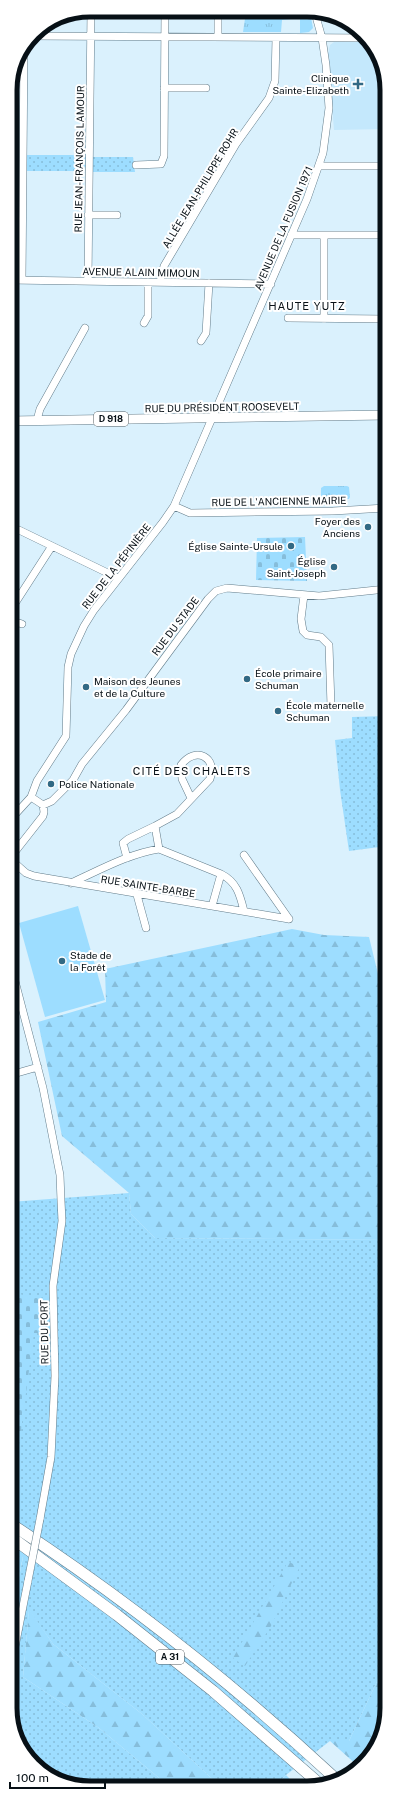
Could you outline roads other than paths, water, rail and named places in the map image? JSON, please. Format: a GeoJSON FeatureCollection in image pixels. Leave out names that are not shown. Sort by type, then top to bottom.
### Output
{"type":"FeatureCollection","features":[{"type":"Feature","properties":{"kind":"highway","name":"A 31"},"geometry":{"type":"LineString","coordinates":[[17,1528],[121,1601],[182,1647],[277,1726],[333,1776]]}},
{"type":"Feature","properties":{"kind":"highway","name":"A 31"},"geometry":{"type":"LineString","coordinates":[[17,1541],[117,1615],[213,1691],[315,1780]]}},
{"type":"Feature","properties":{"kind":"highway"},"geometry":{"type":"LineString","coordinates":[[213,1691],[306,1781]]}},
{"type":"Feature","properties":{"kind":"main road","name":"RUE DU PRÉSIDENT ROOSEVELT"},"geometry":{"type":"LineString","coordinates":[[17,420],[380,415]]}},
{"type":"Feature","properties":{"kind":"street","name":"RUE JEAN-FRANÇOIS LAMOUR"},"geometry":{"type":"LineString","coordinates":[[88,281],[91,17]]}},
{"type":"Feature","properties":{"kind":"street"},"geometry":{"type":"LineString","coordinates":[[136,165],[158,164],[163,161],[165,17]]}},
{"type":"Feature","properties":{"kind":"street"},"geometry":{"type":"LineString","coordinates":[[218,17],[218,38]]}},
{"type":"Feature","properties":{"kind":"street","name":"AVENUE DE LA FUSION 1971"},"geometry":{"type":"LineString","coordinates":[[212,418],[271,284],[320,166],[326,139],[329,88],[322,38],[316,17]]}},
{"type":"Feature","properties":{"kind":"street"},"geometry":{"type":"LineString","coordinates":[[41,36],[359,38]]}},
{"type":"Feature","properties":{"kind":"street","name":"ALLÉE JEAN-PHILIPPE ROHR"},"geometry":{"type":"LineString","coordinates":[[160,282],[164,266],[232,150],[269,98],[275,81],[276,38]]}},
{"type":"Feature","properties":{"kind":"street"},"geometry":{"type":"LineString","coordinates":[[22,280],[24,57]]}},
{"type":"Feature","properties":{"kind":"street"},"geometry":{"type":"LineString","coordinates":[[164,88],[206,88]]}},
{"type":"Feature","properties":{"kind":"street"},"geometry":{"type":"LineString","coordinates":[[320,166],[380,166]]}},
{"type":"Feature","properties":{"kind":"street"},"geometry":{"type":"LineString","coordinates":[[88,215],[118,215]]}},
{"type":"Feature","properties":{"kind":"street"},"geometry":{"type":"LineString","coordinates":[[291,235],[380,235]]}},
{"type":"Feature","properties":{"kind":"street"},"geometry":{"type":"LineString","coordinates":[[324,235],[324,319]]}},
{"type":"Feature","properties":{"kind":"street","name":"AVENUE ALAIN MIMOUN"},"geometry":{"type":"LineString","coordinates":[[17,280],[271,284]]}},
{"type":"Feature","properties":{"kind":"street"},"geometry":{"type":"LineString","coordinates":[[144,323],[148,316],[148,282]]}},
{"type":"Feature","properties":{"kind":"street"},"geometry":{"type":"LineString","coordinates":[[201,341],[206,333],[209,283]]}},
{"type":"Feature","properties":{"kind":"street"},"geometry":{"type":"LineString","coordinates":[[288,318],[380,319]]}},
{"type":"Feature","properties":{"kind":"street"},"geometry":{"type":"LineString","coordinates":[[37,420],[40,409],[85,328]]}},
{"type":"Feature","properties":{"kind":"street","name":"RUE DE LA PÉPINIÈRE"},"geometry":{"type":"LineString","coordinates":[[17,812],[30,797],[36,781],[66,736],[67,679],[72,654],[94,610],[174,506],[212,418]]}},
{"type":"Feature","properties":{"kind":"street","name":"RUE DE L'ANCIENNE MAIRIE"},"geometry":{"type":"LineString","coordinates":[[174,506],[190,513],[380,508]]}},
{"type":"Feature","properties":{"kind":"street"},"geometry":{"type":"LineString","coordinates":[[19,530],[118,578]]}},
{"type":"Feature","properties":{"kind":"street"},"geometry":{"type":"LineString","coordinates":[[17,599],[52,546]]}},
{"type":"Feature","properties":{"kind":"street","name":"RUE DU STADE"},"geometry":{"type":"LineString","coordinates":[[43,806],[52,801],[73,780],[82,764],[126,710],[216,590],[227,588],[325,596],[380,590]]}},
{"type":"Feature","properties":{"kind":"street"},"geometry":{"type":"LineString","coordinates":[[304,595],[301,619],[303,631],[307,635],[321,637],[329,645],[330,706]]}},
{"type":"Feature","properties":{"kind":"street"},"geometry":{"type":"LineString","coordinates":[[17,622],[22,624]]}},
{"type":"Feature","properties":{"kind":"street"},"geometry":{"type":"LineString","coordinates":[[127,858],[124,843],[128,839],[178,814],[191,798],[202,788],[212,773],[207,759],[201,755],[193,755],[186,758],[181,765],[182,779],[191,798]]}},
{"type":"Feature","properties":{"kind":"street"},"geometry":{"type":"LineString","coordinates":[[17,850],[43,816],[44,812],[43,806],[30,797]]}},
{"type":"Feature","properties":{"kind":"street"},"geometry":{"type":"LineString","coordinates":[[155,826],[159,850]]}},
{"type":"Feature","properties":{"kind":"street"},"geometry":{"type":"LineString","coordinates":[[71,883],[139,853],[159,850],[228,878],[236,885],[244,911]]}},
{"type":"Feature","properties":{"kind":"street","name":"RUE SAINTE-BARBE"},"geometry":{"type":"LineString","coordinates":[[17,865],[26,873],[34,876],[137,895],[288,919],[244,856]]}},
{"type":"Feature","properties":{"kind":"street"},"geometry":{"type":"LineString","coordinates":[[212,906],[221,874]]}},
{"type":"Feature","properties":{"kind":"street"},"geometry":{"type":"LineString","coordinates":[[137,895],[146,928]]}},
{"type":"Feature","properties":{"kind":"street","name":"RUE DU FORT"},"geometry":{"type":"LineString","coordinates":[[17,988],[38,1067],[60,1176],[62,1221],[53,1286],[55,1376],[51,1457],[17,1637]]}},
{"type":"Feature","properties":{"kind":"street"},"geometry":{"type":"LineString","coordinates":[[17,1073],[38,1067]]}},
{"type":"Feature","properties":{"kind":"place","name":"Clinique Sainte-Elizabeth"},"geometry":{"type":"Point","coordinates":[358,84]}},
{"type":"Feature","properties":{"kind":"place","name":"Foyer des Anciens"},"geometry":{"type":"Point","coordinates":[368,527]}},
{"type":"Feature","properties":{"kind":"place","name":"Église Sainte-Ursule"},"geometry":{"type":"Point","coordinates":[291,546]}},
{"type":"Feature","properties":{"kind":"place","name":"Église Saint-Joseph"},"geometry":{"type":"Point","coordinates":[334,567]}},
{"type":"Feature","properties":{"kind":"place","name":"École primaire Schuman"},"geometry":{"type":"Point","coordinates":[247,679]}},
{"type":"Feature","properties":{"kind":"place","name":"Maison des Jeunes et de la Culture"},"geometry":{"type":"Point","coordinates":[86,687]}},
{"type":"Feature","properties":{"kind":"place","name":"École maternelle Schuman"},"geometry":{"type":"Point","coordinates":[278,711]}},
{"type":"Feature","properties":{"kind":"place","name":"Police Nationale"},"geometry":{"type":"Point","coordinates":[51,784]}},
{"type":"Feature","properties":{"kind":"place","name":"Stade de la Forêt"},"geometry":{"type":"Point","coordinates":[62,961]}},
{"type":"Feature","properties":{"kind":"district","name":"HAUTE YUTZ"},"geometry":{"type":"Point","coordinates":[307,306]}},
{"type":"Feature","properties":{"kind":"district","name":"CITÉ DES CHALETS"},"geometry":{"type":"Point","coordinates":[192,771]}}]}
